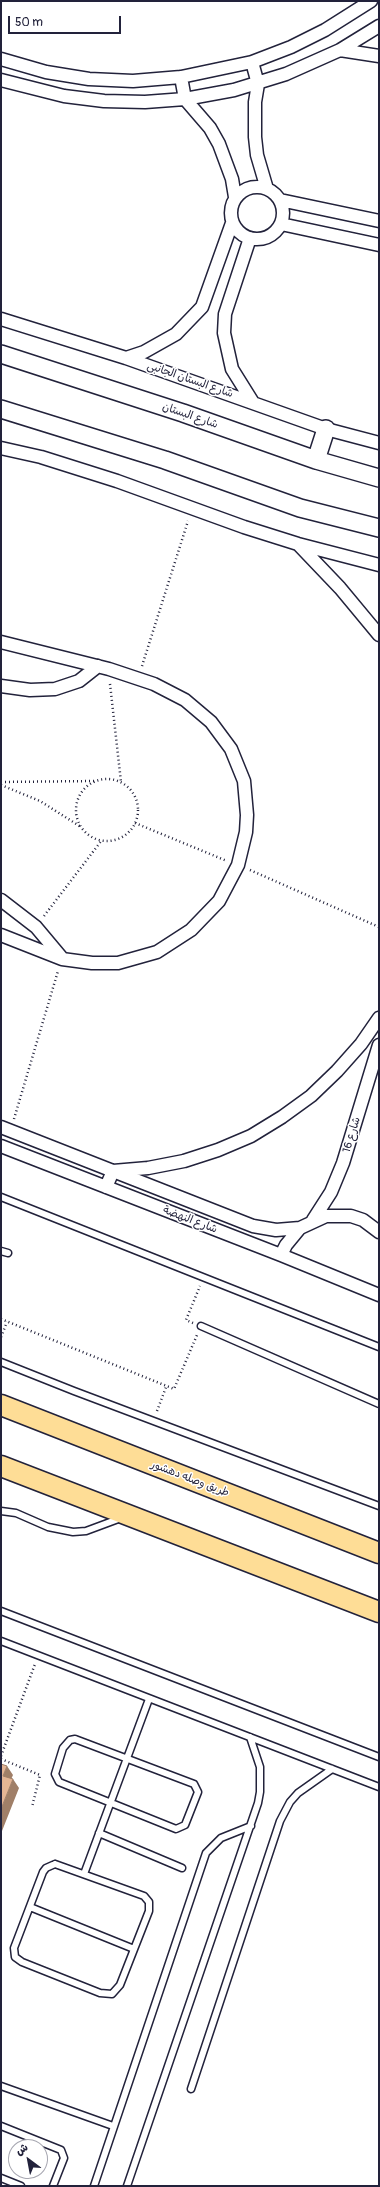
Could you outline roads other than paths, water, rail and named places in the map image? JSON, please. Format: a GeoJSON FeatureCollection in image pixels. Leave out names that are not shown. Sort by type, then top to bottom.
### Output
{"type":"FeatureCollection","features":[{"type":"Feature","properties":{"kind":"main road","name":"طريق وصله دهشور"},"geometry":{"type":"LineString","coordinates":[[1,1405],[379,1553]]}},
{"type":"Feature","properties":{"kind":"main road"},"geometry":{"type":"LineString","coordinates":[[1,1466],[379,1612]]}},
{"type":"Feature","properties":{"kind":"street"},"geometry":{"type":"LineString","coordinates":[[1,60],[46,72],[89,79],[133,81],[181,77],[252,62],[291,47],[325,30],[371,1]]}},
{"type":"Feature","properties":{"kind":"street"},"geometry":{"type":"LineString","coordinates":[[1,80],[64,96],[104,101],[144,102],[185,99],[258,84],[286,74],[340,50],[379,26]]}},
{"type":"Feature","properties":{"kind":"street"},"geometry":{"type":"LineString","coordinates":[[340,50],[379,56]]}},
{"type":"Feature","properties":{"kind":"street"},"geometry":{"type":"LineString","coordinates":[[252,62],[258,84],[254,113],[255,137],[267,189]]}},
{"type":"Feature","properties":{"kind":"street"},"geometry":{"type":"LineString","coordinates":[[126,358],[144,352],[176,334],[202,306],[232,223],[231,210],[235,197],[232,179],[219,144],[210,128],[185,99],[181,77]]}},
{"type":"Feature","properties":{"kind":"street"},"geometry":{"type":"LineString","coordinates":[[235,197],[240,192],[253,187],[267,189],[280,200],[379,221]]}},
{"type":"Feature","properties":{"kind":"street"},"geometry":{"type":"LineString","coordinates":[[232,223],[243,235],[250,238],[264,238],[277,230],[281,224],[283,212],[280,200]]}},
{"type":"Feature","properties":{"kind":"street"},"geometry":{"type":"LineString","coordinates":[[281,224],[379,245]]}},
{"type":"Feature","properties":{"kind":"street"},"geometry":{"type":"LineString","coordinates":[[250,238],[225,314],[224,333],[232,370],[252,401]]}},
{"type":"Feature","properties":{"kind":"street","name":"شارع البستان الجانبى"},"geometry":{"type":"LineString","coordinates":[[1,319],[126,358],[252,401],[326,429],[379,443]]}},
{"type":"Feature","properties":{"kind":"street","name":"شارع البستان"},"geometry":{"type":"LineString","coordinates":[[1,354],[183,413],[316,460],[379,478]]}},
{"type":"Feature","properties":{"kind":"street"},"geometry":{"type":"LineString","coordinates":[[1,409],[165,460],[300,508],[379,528]]}},
{"type":"Feature","properties":{"kind":"street"},"geometry":{"type":"LineString","coordinates":[[316,460],[326,429]]}},
{"type":"Feature","properties":{"kind":"street"},"geometry":{"type":"LineString","coordinates":[[1,448],[56,462],[298,544],[379,566]]}},
{"type":"Feature","properties":{"kind":"street"},"geometry":{"type":"LineString","coordinates":[[298,544],[340,588],[379,636]]}},
{"type":"Feature","properties":{"kind":"street"},"geometry":{"type":"LineString","coordinates":[[1,642],[103,667],[138,678],[170,691],[199,710],[222,735],[240,770],[246,798],[246,832],[238,865],[230,884],[215,906],[191,930],[174,942],[144,956],[118,964],[92,963],[62,959],[1,935]]}},
{"type":"Feature","properties":{"kind":"street"},"geometry":{"type":"LineString","coordinates":[[1,686],[30,690],[55,689],[79,681],[103,667]]}},
{"type":"Feature","properties":{"kind":"street"},"geometry":{"type":"LineString","coordinates":[[1,900],[36,927],[62,959]]}},
{"type":"Feature","properties":{"kind":"street"},"geometry":{"type":"LineString","coordinates":[[106,1187],[113,1171],[148,1168],[184,1161],[218,1150],[251,1136],[282,1117],[311,1096],[338,1071],[361,1044],[379,1018]]}},
{"type":"Feature","properties":{"kind":"street","name":"شارع 16"},"geometry":{"type":"LineString","coordinates":[[313,1220],[331,1192],[343,1163],[379,1045]]}},
{"type":"Feature","properties":{"kind":"street","name":"شارع النهضة"},"geometry":{"type":"LineString","coordinates":[[6,1129],[253,1226],[276,1230],[300,1228]]}},
{"type":"Feature","properties":{"kind":"street","name":"شارع النهضة"},"geometry":{"type":"LineString","coordinates":[[1,1146],[281,1255],[379,1295]]}},
{"type":"Feature","properties":{"kind":"street"},"geometry":{"type":"LineString","coordinates":[[281,1255],[286,1245],[300,1228],[313,1220],[326,1216],[351,1216],[364,1220],[379,1232]]}},
{"type":"Feature","properties":{"kind":"lane"},"geometry":{"type":"LineString","coordinates":[[1,1198],[379,1348]]}},
{"type":"Feature","properties":{"kind":"lane"},"geometry":{"type":"LineString","coordinates":[[1,1251],[8,1253]]}},
{"type":"Feature","properties":{"kind":"lane"},"geometry":{"type":"LineString","coordinates":[[202,1326],[379,1404]]}},
{"type":"Feature","properties":{"kind":"lane"},"geometry":{"type":"LineString","coordinates":[[1,1362],[379,1506]]}},
{"type":"Feature","properties":{"kind":"lane"},"geometry":{"type":"LineString","coordinates":[[1,1511],[16,1513],[48,1527],[73,1532],[86,1530],[128,1516]]}},
{"type":"Feature","properties":{"kind":"lane"},"geometry":{"type":"LineString","coordinates":[[1,1611],[379,1757]]}},
{"type":"Feature","properties":{"kind":"lane"},"geometry":{"type":"LineString","coordinates":[[1,1641],[379,1787]]}},
{"type":"Feature","properties":{"kind":"lane"},"geometry":{"type":"LineString","coordinates":[[84,1874],[150,1698]]}},
{"type":"Feature","properties":{"kind":"lane"},"geometry":{"type":"LineString","coordinates":[[127,2186],[258,1803],[260,1779],[257,1755],[250,1737]]}},
{"type":"Feature","properties":{"kind":"lane"},"geometry":{"type":"LineString","coordinates":[[75,1739],[127,1758],[194,1784],[198,1792],[185,1825],[176,1829],[59,1782],[55,1774],[63,1748],[70,1740],[75,1739]]}},
{"type":"Feature","properties":{"kind":"lane"},"geometry":{"type":"LineString","coordinates":[[192,2089],[280,1821],[290,1802],[298,1793],[332,1769]]}},
{"type":"Feature","properties":{"kind":"lane"},"geometry":{"type":"LineString","coordinates":[[94,2186],[206,1853],[221,1838],[251,1826]]}},
{"type":"Feature","properties":{"kind":"lane"},"geometry":{"type":"LineString","coordinates":[[99,1833],[182,1868]]}},
{"type":"Feature","properties":{"kind":"lane"},"geometry":{"type":"LineString","coordinates":[[50,1864],[55,1864],[84,1874],[147,1898],[150,1911],[117,1990],[106,1995],[22,1962],[14,1957],[13,1952],[43,1872],[50,1864]]}},
{"type":"Feature","properties":{"kind":"lane"},"geometry":{"type":"LineString","coordinates":[[30,1907],[134,1949]]}},
{"type":"Feature","properties":{"kind":"lane"},"geometry":{"type":"LineString","coordinates":[[1,2086],[113,2126]]}},
{"type":"Feature","properties":{"kind":"lane"},"geometry":{"type":"LineString","coordinates":[[1,2126],[60,2150],[64,2158],[54,2186]]}},
{"type":"Feature","properties":{"kind":"lane"},"geometry":{"type":"LineString","coordinates":[[1,2178],[21,2186]]}}]}
